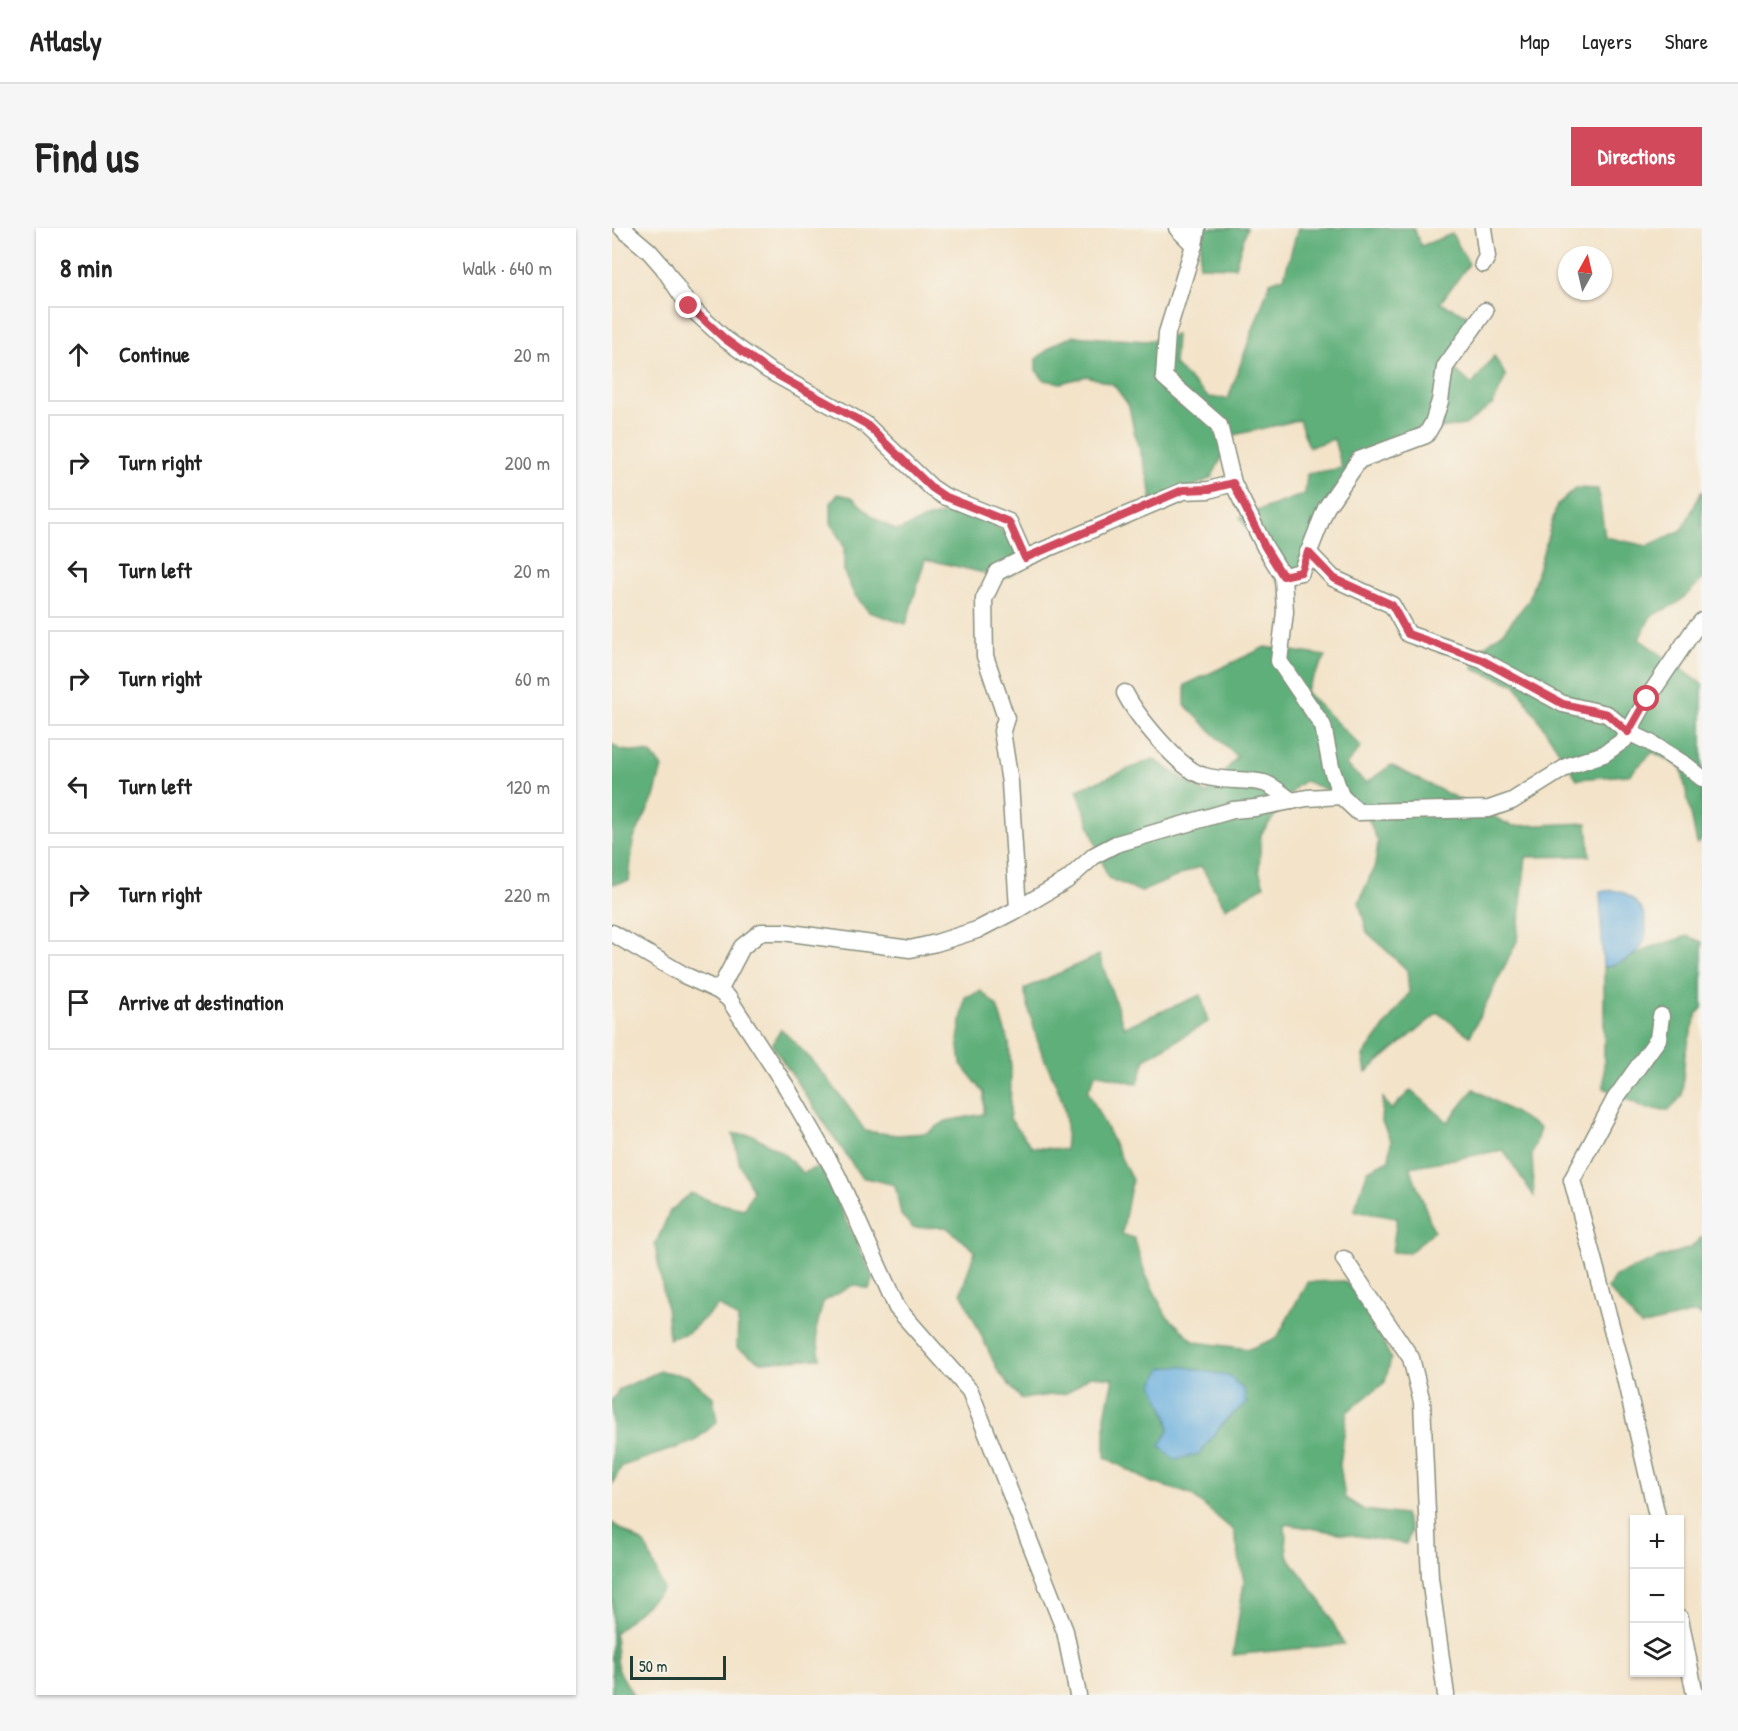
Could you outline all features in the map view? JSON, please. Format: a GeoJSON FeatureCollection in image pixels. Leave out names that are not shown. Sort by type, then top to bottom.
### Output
{"type":"FeatureCollection","features":[{"type":"Feature","properties":{"kind":"street"},"geometry":{"type":"LineString","coordinates":[[622,228],[649,251],[663,267],[689,306],[725,339],[768,370],[866,424],[932,488],[944,496],[1009,522],[1025,558]]}},
{"type":"Feature","properties":{"kind":"street"},"geometry":{"type":"LineString","coordinates":[[1177,228],[1194,245]]}},
{"type":"Feature","properties":{"kind":"street"},"geometry":{"type":"LineString","coordinates":[[1197,228],[1167,333],[1164,377],[1219,425],[1233,483],[1265,547],[1283,576],[1285,612],[1279,661],[1323,726],[1331,767],[1341,796],[1358,812],[1489,809],[1512,801],[1568,766],[1604,754],[1626,736],[1647,699],[1702,621]]}},
{"type":"Feature","properties":{"kind":"street"},"geometry":{"type":"LineString","coordinates":[[1483,264],[1487,257],[1484,228]]}},
{"type":"Feature","properties":{"kind":"street"},"geometry":{"type":"LineString","coordinates":[[1283,576],[1301,572],[1326,508],[1359,460],[1426,435],[1433,423],[1440,401],[1445,368],[1485,310]]}},
{"type":"Feature","properties":{"kind":"street"},"geometry":{"type":"LineString","coordinates":[[1018,909],[1010,783],[1002,730],[1006,718],[985,656],[984,599],[997,572],[1183,490],[1209,489],[1233,483]]}},
{"type":"Feature","properties":{"kind":"street"},"geometry":{"type":"LineString","coordinates":[[1308,552],[1333,578],[1392,605],[1408,634],[1482,660],[1563,704],[1607,714],[1626,736],[1649,742],[1702,778]]}},
{"type":"Feature","properties":{"kind":"street"},"geometry":{"type":"LineString","coordinates":[[1125,693],[1150,729],[1181,762],[1202,776],[1266,784],[1292,801]]}},
{"type":"Feature","properties":{"kind":"street"},"geometry":{"type":"LineString","coordinates":[[719,991],[742,947],[761,932],[783,932],[910,949],[936,944],[977,930],[1018,909],[1067,880],[1095,855],[1116,844],[1233,810],[1307,798],[1341,796]]}},
{"type":"Feature","properties":{"kind":"street"},"geometry":{"type":"LineString","coordinates":[[615,939],[719,991],[729,999],[787,1088],[837,1175],[897,1308],[970,1391],[1065,1631],[1078,1695]]}},
{"type":"Feature","properties":{"kind":"street"},"geometry":{"type":"LineString","coordinates":[[1657,1515],[1625,1378],[1572,1180],[1615,1099],[1658,1039],[1661,1016]]}},
{"type":"Feature","properties":{"kind":"street"},"geometry":{"type":"LineString","coordinates":[[1344,1259],[1411,1358],[1422,1402],[1430,1578],[1446,1695]]}},
{"type":"Feature","properties":{"kind":"street"},"geometry":{"type":"LineString","coordinates":[[1681,1623],[1695,1695]]}},
{"type":"Feature","properties":{"kind":"green space"},"geometry":{"type":"Polygon","coordinates":[[[1189,228],[1247,228],[1235,267],[1199,266],[1201,243],[1189,228]]]}},
{"type":"Feature","properties":{"kind":"green space"},"geometry":{"type":"Polygon","coordinates":[[[1298,228],[1414,228],[1421,246],[1452,234],[1469,264],[1440,303],[1483,322],[1450,365],[1472,385],[1494,356],[1506,376],[1493,404],[1465,425],[1432,429],[1395,441],[1333,490],[1329,528],[1303,578],[1278,582],[1240,517],[1305,494],[1307,474],[1342,468],[1334,439],[1309,447],[1299,420],[1234,435],[1211,478],[1151,507],[1151,491],[1129,406],[1114,385],[1087,376],[1061,383],[1044,380],[1036,370],[1036,359],[1055,344],[1073,336],[1146,341],[1176,335],[1174,364],[1208,397],[1228,399],[1270,282],[1284,277],[1298,228]]]}},
{"type":"Feature","properties":{"kind":"green space"},"geometry":{"type":"Polygon","coordinates":[[[1576,488],[1598,489],[1605,537],[1647,546],[1682,530],[1702,491],[1702,580],[1678,603],[1651,616],[1639,639],[1702,684],[1702,840],[1697,844],[1681,767],[1653,752],[1629,775],[1577,779],[1516,685],[1473,669],[1478,651],[1503,632],[1529,600],[1557,505],[1576,488]]]}},
{"type":"Feature","properties":{"kind":"green space"},"geometry":{"type":"Polygon","coordinates":[[[838,494],[852,497],[873,517],[897,531],[922,520],[947,513],[982,517],[1004,532],[1027,567],[1005,578],[925,559],[906,624],[869,612],[854,594],[844,572],[844,547],[831,523],[831,503],[838,494]]]}},
{"type":"Feature","properties":{"kind":"green space"},"geometry":{"type":"Polygon","coordinates":[[[1265,647],[1326,656],[1305,691],[1361,747],[1346,765],[1366,783],[1391,765],[1512,826],[1587,823],[1590,856],[1526,857],[1517,941],[1470,1036],[1438,1013],[1366,1072],[1363,1056],[1409,993],[1407,970],[1367,932],[1359,902],[1375,865],[1378,842],[1362,804],[1305,781],[1296,787],[1261,834],[1259,870],[1264,886],[1225,908],[1201,866],[1141,892],[1108,878],[1077,790],[1153,759],[1206,794],[1237,757],[1185,705],[1185,685],[1265,647]]]}},
{"type":"Feature","properties":{"kind":"green space"},"geometry":{"type":"Polygon","coordinates":[[[612,744],[620,750],[650,753],[662,767],[654,797],[633,840],[629,881],[612,884],[612,744]]]}},
{"type":"Feature","properties":{"kind":"green space"},"geometry":{"type":"Polygon","coordinates":[[[1688,936],[1702,942],[1702,1008],[1697,1014],[1685,1053],[1682,1096],[1669,1110],[1647,1109],[1604,1088],[1604,968],[1624,961],[1648,948],[1688,936]]]}},
{"type":"Feature","properties":{"kind":"green space"},"geometry":{"type":"Polygon","coordinates":[[[1099,955],[1124,1027],[1201,995],[1208,1022],[1145,1059],[1138,1084],[1096,1073],[1088,1091],[1132,1180],[1122,1234],[1134,1238],[1145,1273],[1166,1315],[1195,1342],[1249,1349],[1277,1338],[1307,1282],[1344,1281],[1353,1290],[1379,1332],[1391,1359],[1385,1382],[1347,1412],[1340,1465],[1345,1498],[1364,1510],[1404,1515],[1411,1531],[1406,1544],[1285,1524],[1287,1555],[1324,1606],[1344,1644],[1233,1655],[1244,1582],[1234,1531],[1190,1494],[1150,1482],[1105,1457],[1105,1415],[1113,1378],[1090,1376],[1067,1393],[1021,1399],[998,1371],[961,1292],[975,1251],[946,1227],[913,1228],[901,1215],[895,1185],[861,1177],[772,1045],[781,1029],[826,1078],[865,1131],[897,1135],[927,1133],[946,1121],[984,1114],[984,1093],[961,1064],[958,1040],[965,997],[981,991],[997,1006],[1009,1043],[1010,1119],[1032,1147],[1065,1150],[1064,1108],[1038,1041],[1024,989],[1099,955]],[[1246,1403],[1168,1419],[1169,1430],[1199,1454],[1225,1421],[1246,1403]]]}},
{"type":"Feature","properties":{"kind":"green space"},"geometry":{"type":"Polygon","coordinates":[[[1474,1089],[1540,1128],[1532,1155],[1534,1196],[1503,1150],[1410,1167],[1434,1231],[1409,1253],[1392,1252],[1397,1218],[1354,1211],[1368,1170],[1389,1160],[1391,1141],[1381,1120],[1383,1098],[1391,1110],[1411,1090],[1448,1122],[1474,1089]]]}},
{"type":"Feature","properties":{"kind":"green space"},"geometry":{"type":"Polygon","coordinates":[[[733,1134],[753,1135],[783,1153],[803,1173],[820,1166],[873,1277],[869,1289],[853,1285],[823,1302],[816,1330],[820,1358],[761,1362],[737,1348],[738,1319],[719,1305],[689,1332],[669,1339],[666,1306],[655,1245],[670,1211],[691,1193],[713,1202],[744,1209],[753,1191],[740,1165],[733,1134]]]}},
{"type":"Feature","properties":{"kind":"green space"},"geometry":{"type":"Polygon","coordinates":[[[1702,1237],[1702,1316],[1695,1313],[1641,1326],[1608,1289],[1615,1276],[1690,1248],[1702,1237]]]}},
{"type":"Feature","properties":{"kind":"green space"},"geometry":{"type":"Polygon","coordinates":[[[660,1371],[688,1376],[713,1397],[717,1422],[693,1442],[622,1466],[612,1484],[612,1400],[620,1389],[660,1371]]]}},
{"type":"Feature","properties":{"kind":"green space"},"geometry":{"type":"Polygon","coordinates":[[[612,1523],[646,1545],[663,1589],[615,1633],[618,1669],[633,1695],[612,1695],[612,1523]]]}},
{"type":"Feature","properties":{"kind":"water"},"geometry":{"type":"Polygon","coordinates":[[[1600,891],[1619,891],[1632,898],[1643,912],[1646,926],[1644,940],[1637,952],[1621,962],[1603,967],[1600,891]]]}},
{"type":"Feature","properties":{"kind":"water"},"geometry":{"type":"Polygon","coordinates":[[[1180,1366],[1229,1376],[1244,1390],[1246,1403],[1225,1421],[1199,1454],[1175,1460],[1160,1446],[1169,1430],[1168,1419],[1153,1384],[1162,1368],[1180,1366]]]}},
{"type":"Feature","properties":{"kind":"route"},"geometry":{"type":"LineString","coordinates":[[689,306],[725,339],[768,370],[866,424],[932,488],[944,496],[1009,522],[1025,558],[1183,490],[1209,489],[1233,483],[1265,547],[1283,576],[1301,572],[1308,552],[1333,578],[1392,605],[1408,634],[1482,660],[1563,704],[1607,714],[1628,732],[1647,699]]}}]}
